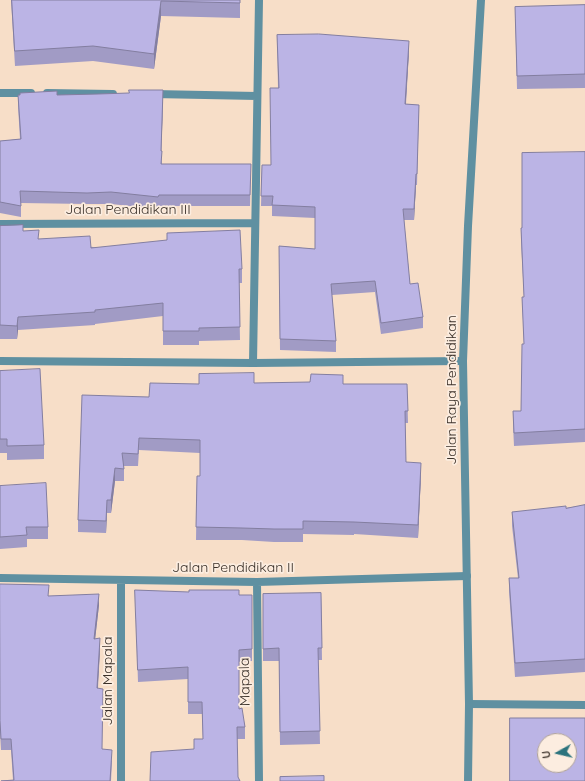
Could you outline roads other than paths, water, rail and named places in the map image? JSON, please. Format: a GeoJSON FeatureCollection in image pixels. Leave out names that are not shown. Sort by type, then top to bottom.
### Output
{"type":"FeatureCollection","features":[{"type":"Feature","properties":{"kind":"street"},"geometry":{"type":"LineString","coordinates":[[253,363],[258,0]]}},
{"type":"Feature","properties":{"kind":"street","name":"Jalan Raya Pendidikan"},"geometry":{"type":"LineString","coordinates":[[468,781],[467,576],[463,361],[468,226],[481,0]]}},
{"type":"Feature","properties":{"kind":"street"},"geometry":{"type":"LineString","coordinates":[[0,93],[122,94]]}},
{"type":"Feature","properties":{"kind":"street"},"geometry":{"type":"LineString","coordinates":[[146,94],[257,96]]}},
{"type":"Feature","properties":{"kind":"street","name":"Jalan Pendidikan III"},"geometry":{"type":"LineString","coordinates":[[0,224],[255,223]]}},
{"type":"Feature","properties":{"kind":"street"},"geometry":{"type":"LineString","coordinates":[[0,360],[253,363],[463,361]]}},
{"type":"Feature","properties":{"kind":"street","name":"Jalan Pendidikan II"},"geometry":{"type":"LineString","coordinates":[[0,578],[257,582],[467,576]]}},
{"type":"Feature","properties":{"kind":"street","name":"Jalan Mapala"},"geometry":{"type":"LineString","coordinates":[[121,581],[121,781]]}},
{"type":"Feature","properties":{"kind":"street","name":"Mapala"},"geometry":{"type":"LineString","coordinates":[[257,582],[259,781]]}},
{"type":"Feature","properties":{"kind":"street"},"geometry":{"type":"LineString","coordinates":[[468,704],[585,705]]}}]}
